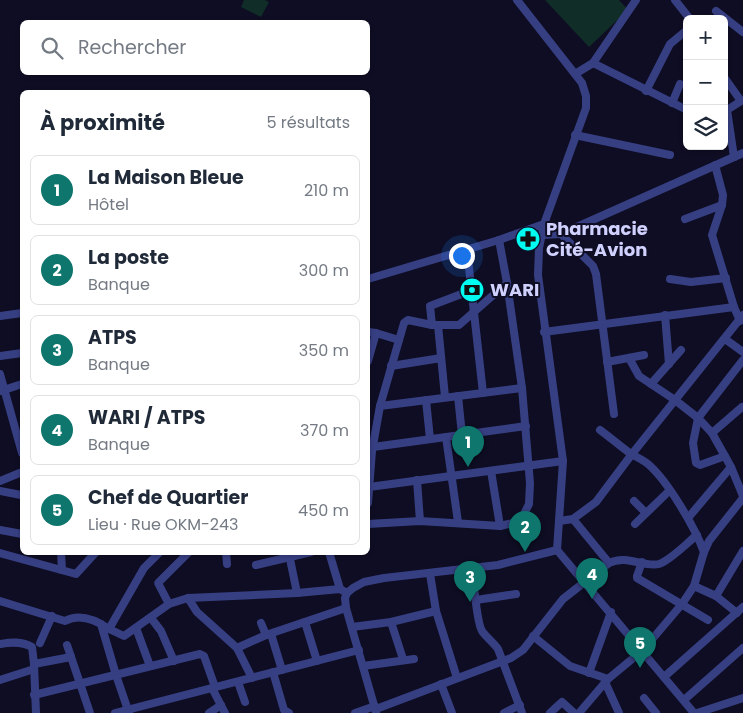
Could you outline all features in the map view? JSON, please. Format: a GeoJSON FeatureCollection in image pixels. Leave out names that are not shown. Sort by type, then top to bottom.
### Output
{"type":"FeatureCollection","features":[{"type":"Feature","properties":{"kind":"street"},"geometry":{"type":"LineString","coordinates":[[517,0],[582,83],[586,96],[586,108],[544,224],[539,248],[538,275],[544,332],[563,461],[557,550],[696,713],[743,698]]}},
{"type":"Feature","properties":{"kind":"street"},"geometry":{"type":"LineString","coordinates":[[575,74],[593,63],[636,0]]}},
{"type":"Feature","properties":{"kind":"street"},"geometry":{"type":"LineString","coordinates":[[675,0],[687,15]]}},
{"type":"Feature","properties":{"kind":"street"},"geometry":{"type":"LineString","coordinates":[[716,11],[743,32]]}},
{"type":"Feature","properties":{"kind":"street"},"geometry":{"type":"LineString","coordinates":[[646,91],[670,44],[683,33]]}},
{"type":"Feature","properties":{"kind":"street"},"geometry":{"type":"LineString","coordinates":[[593,63],[683,108]]}},
{"type":"Feature","properties":{"kind":"street"},"geometry":{"type":"LineString","coordinates":[[728,83],[741,101],[728,109]]}},
{"type":"Feature","properties":{"kind":"street"},"geometry":{"type":"LineString","coordinates":[[672,103],[680,84]]}},
{"type":"Feature","properties":{"kind":"street"},"geometry":{"type":"LineString","coordinates":[[728,132],[734,157]]}},
{"type":"Feature","properties":{"kind":"street"},"geometry":{"type":"LineString","coordinates":[[575,135],[670,155]]}},
{"type":"Feature","properties":{"kind":"street"},"geometry":{"type":"LineString","coordinates":[[542,234],[561,234],[743,153]]}},
{"type":"Feature","properties":{"kind":"street"},"geometry":{"type":"LineString","coordinates":[[559,521],[573,519],[596,502],[741,318],[734,307],[712,235],[722,205],[723,195],[715,165]]}},
{"type":"Feature","properties":{"kind":"street"},"geometry":{"type":"LineString","coordinates":[[684,219],[722,205]]}},
{"type":"Feature","properties":{"kind":"street"},"geometry":{"type":"LineString","coordinates":[[370,278],[499,240],[544,224]]}},
{"type":"Feature","properties":{"kind":"street"},"geometry":{"type":"LineString","coordinates":[[561,234],[593,266],[596,274],[614,414]]}},
{"type":"Feature","properties":{"kind":"street"},"geometry":{"type":"LineString","coordinates":[[370,524],[420,521],[500,526],[514,523],[523,516],[529,504],[529,465],[522,388],[499,240]]}},
{"type":"Feature","properties":{"kind":"street"},"geometry":{"type":"LineString","coordinates":[[467,250],[483,393]]}},
{"type":"Feature","properties":{"kind":"street"},"geometry":{"type":"LineString","coordinates":[[670,279],[691,282],[726,278]]}},
{"type":"Feature","properties":{"kind":"street"},"geometry":{"type":"LineString","coordinates":[[370,467],[371,449],[380,406],[404,323],[408,320],[435,325],[463,324],[507,283]]}},
{"type":"Feature","properties":{"kind":"street"},"geometry":{"type":"LineString","coordinates":[[445,397],[441,358],[430,306],[472,290]]}},
{"type":"Feature","properties":{"kind":"street"},"geometry":{"type":"LineString","coordinates":[[544,332],[734,307]]}},
{"type":"Feature","properties":{"kind":"street"},"geometry":{"type":"LineString","coordinates":[[0,316],[20,313]]}},
{"type":"Feature","properties":{"kind":"street"},"geometry":{"type":"LineString","coordinates":[[665,315],[668,364]]}},
{"type":"Feature","properties":{"kind":"street"},"geometry":{"type":"LineString","coordinates":[[370,346],[372,332],[398,340]]}},
{"type":"Feature","properties":{"kind":"street"},"geometry":{"type":"LineString","coordinates":[[725,339],[743,352]]}},
{"type":"Feature","properties":{"kind":"street"},"geometry":{"type":"LineString","coordinates":[[651,384],[681,350]]}},
{"type":"Feature","properties":{"kind":"street"},"geometry":{"type":"LineString","coordinates":[[0,356],[20,352]]}},
{"type":"Feature","properties":{"kind":"street"},"geometry":{"type":"LineString","coordinates":[[607,362],[644,355]]}},
{"type":"Feature","properties":{"kind":"street"},"geometry":{"type":"LineString","coordinates":[[391,366],[441,358]]}},
{"type":"Feature","properties":{"kind":"street"},"geometry":{"type":"LineString","coordinates":[[579,713],[606,681],[643,650],[682,604],[694,586],[704,552],[713,534],[743,497],[731,467],[712,432],[675,400],[636,373],[629,358]]}},
{"type":"Feature","properties":{"kind":"street"},"geometry":{"type":"LineString","coordinates":[[725,456],[700,466],[696,463],[693,443],[698,418],[743,360]]}},
{"type":"Feature","properties":{"kind":"street"},"geometry":{"type":"LineString","coordinates":[[0,374],[2,391],[20,447]]}},
{"type":"Feature","properties":{"kind":"street"},"geometry":{"type":"LineString","coordinates":[[2,391],[20,385]]}},
{"type":"Feature","properties":{"kind":"street"},"geometry":{"type":"LineString","coordinates":[[380,406],[522,388]]}},
{"type":"Feature","properties":{"kind":"street"},"geometry":{"type":"LineString","coordinates":[[458,396],[462,434]]}},
{"type":"Feature","properties":{"kind":"street"},"geometry":{"type":"LineString","coordinates":[[426,400],[430,439]]}},
{"type":"Feature","properties":{"kind":"street"},"geometry":{"type":"LineString","coordinates":[[712,432],[742,407]]}},
{"type":"Feature","properties":{"kind":"street"},"geometry":{"type":"LineString","coordinates":[[371,449],[526,426]]}},
{"type":"Feature","properties":{"kind":"street"},"geometry":{"type":"LineString","coordinates":[[600,430],[650,466],[688,518],[704,552]]}},
{"type":"Feature","properties":{"kind":"street"},"geometry":{"type":"LineString","coordinates":[[446,437],[458,522]]}},
{"type":"Feature","properties":{"kind":"street"},"geometry":{"type":"LineString","coordinates":[[370,485],[563,461]]}},
{"type":"Feature","properties":{"kind":"street"},"geometry":{"type":"LineString","coordinates":[[688,518],[731,467]]}},
{"type":"Feature","properties":{"kind":"street"},"geometry":{"type":"LineString","coordinates":[[492,471],[500,526]]}},
{"type":"Feature","properties":{"kind":"street"},"geometry":{"type":"LineString","coordinates":[[0,481],[20,473]]}},
{"type":"Feature","properties":{"kind":"street"},"geometry":{"type":"LineString","coordinates":[[417,480],[420,521]]}},
{"type":"Feature","properties":{"kind":"street"},"geometry":{"type":"LineString","coordinates":[[0,491],[20,495]]}},
{"type":"Feature","properties":{"kind":"street"},"geometry":{"type":"LineString","coordinates":[[635,524],[669,491]]}},
{"type":"Feature","properties":{"kind":"street"},"geometry":{"type":"LineString","coordinates":[[634,501],[646,513]]}},
{"type":"Feature","properties":{"kind":"street"},"geometry":{"type":"LineString","coordinates":[[737,505],[743,512]]}},
{"type":"Feature","properties":{"kind":"street"},"geometry":{"type":"LineString","coordinates":[[573,519],[609,563]]}},
{"type":"Feature","properties":{"kind":"street"},"geometry":{"type":"LineString","coordinates":[[0,530],[20,534]]}},
{"type":"Feature","properties":{"kind":"street"},"geometry":{"type":"LineString","coordinates":[[354,713],[376,709],[511,658],[523,650],[562,599],[609,563],[618,559],[662,563],[697,535]]}},
{"type":"Feature","properties":{"kind":"street"},"geometry":{"type":"LineString","coordinates":[[0,600],[65,621],[73,617],[84,618],[101,624],[124,636],[169,604],[188,598],[343,591],[364,582],[384,578],[498,565],[557,550]]}},
{"type":"Feature","properties":{"kind":"street"},"geometry":{"type":"LineString","coordinates":[[716,596],[743,551]]}},
{"type":"Feature","properties":{"kind":"street"},"geometry":{"type":"LineString","coordinates":[[0,553],[76,574],[93,555]]}},
{"type":"Feature","properties":{"kind":"street"},"geometry":{"type":"LineString","coordinates":[[61,555],[62,570]]}},
{"type":"Feature","properties":{"kind":"street"},"geometry":{"type":"LineString","coordinates":[[109,629],[144,568],[157,555]]}},
{"type":"Feature","properties":{"kind":"street"},"geometry":{"type":"LineString","coordinates":[[169,604],[158,582],[186,555]]}},
{"type":"Feature","properties":{"kind":"street"},"geometry":{"type":"LineString","coordinates":[[226,555],[227,564]]}},
{"type":"Feature","properties":{"kind":"street"},"geometry":{"type":"LineString","coordinates":[[256,565],[300,555]]}},
{"type":"Feature","properties":{"kind":"street"},"geometry":{"type":"LineString","coordinates":[[330,555],[346,598],[346,608],[376,709]]}},
{"type":"Feature","properties":{"kind":"street"},"geometry":{"type":"LineString","coordinates":[[290,558],[297,593]]}},
{"type":"Feature","properties":{"kind":"street"},"geometry":{"type":"LineString","coordinates":[[642,562],[636,576],[637,578],[708,620]]}},
{"type":"Feature","properties":{"kind":"street"},"geometry":{"type":"LineString","coordinates":[[472,567],[479,623],[483,632],[498,649],[521,709],[504,713]]}},
{"type":"Feature","properties":{"kind":"street"},"geometry":{"type":"LineString","coordinates":[[430,574],[436,611],[457,678]]}},
{"type":"Feature","properties":{"kind":"street"},"geometry":{"type":"LineString","coordinates":[[664,677],[740,610],[694,586]]}},
{"type":"Feature","properties":{"kind":"street"},"geometry":{"type":"LineString","coordinates":[[476,600],[516,594]]}},
{"type":"Feature","properties":{"kind":"street"},"geometry":{"type":"LineString","coordinates":[[188,598],[197,612],[237,648],[252,678]]}},
{"type":"Feature","properties":{"kind":"street"},"geometry":{"type":"LineString","coordinates":[[237,648],[268,635],[346,608]]}},
{"type":"Feature","properties":{"kind":"street"},"geometry":{"type":"LineString","coordinates":[[352,626],[390,622],[436,611]]}},
{"type":"Feature","properties":{"kind":"street"},"geometry":{"type":"LineString","coordinates":[[589,673],[611,612]]}},
{"type":"Feature","properties":{"kind":"street"},"geometry":{"type":"LineString","coordinates":[[40,643],[52,616]]}},
{"type":"Feature","properties":{"kind":"street"},"geometry":{"type":"LineString","coordinates":[[151,618],[161,631],[174,661]]}},
{"type":"Feature","properties":{"kind":"street"},"geometry":{"type":"LineString","coordinates":[[305,622],[317,661]]}},
{"type":"Feature","properties":{"kind":"street"},"geometry":{"type":"LineString","coordinates":[[390,622],[404,660]]}},
{"type":"Feature","properties":{"kind":"street"},"geometry":{"type":"LineString","coordinates":[[261,623],[282,670]]}},
{"type":"Feature","properties":{"kind":"street"},"geometry":{"type":"LineString","coordinates":[[101,624],[128,712]]}},
{"type":"Feature","properties":{"kind":"street"},"geometry":{"type":"LineString","coordinates":[[136,628],[150,666]]}},
{"type":"Feature","properties":{"kind":"street"},"geometry":{"type":"LineString","coordinates":[[533,636],[570,666],[606,681],[619,713]]}},
{"type":"Feature","properties":{"kind":"street"},"geometry":{"type":"LineString","coordinates":[[0,644],[12,642],[28,644],[32,647],[34,713]]}},
{"type":"Feature","properties":{"kind":"street"},"geometry":{"type":"LineString","coordinates":[[67,645],[82,684],[90,713]]}},
{"type":"Feature","properties":{"kind":"street"},"geometry":{"type":"LineString","coordinates":[[684,700],[743,648]]}},
{"type":"Feature","properties":{"kind":"street"},"geometry":{"type":"LineString","coordinates":[[115,713],[128,712],[359,650]]}},
{"type":"Feature","properties":{"kind":"street"},"geometry":{"type":"LineString","coordinates":[[34,695],[202,654],[225,713]]}},
{"type":"Feature","properties":{"kind":"street"},"geometry":{"type":"LineString","coordinates":[[0,680],[34,667],[72,657]]}},
{"type":"Feature","properties":{"kind":"street"},"geometry":{"type":"LineString","coordinates":[[363,666],[414,659]]}},
{"type":"Feature","properties":{"kind":"street"},"geometry":{"type":"LineString","coordinates":[[273,672],[284,710],[289,713]]}},
{"type":"Feature","properties":{"kind":"street"},"geometry":{"type":"LineString","coordinates":[[238,682],[244,702]]}},
{"type":"Feature","properties":{"kind":"street"},"geometry":{"type":"LineString","coordinates":[[441,684],[452,713]]}},
{"type":"Feature","properties":{"kind":"street"},"geometry":{"type":"LineString","coordinates":[[644,698],[656,713]]}},
{"type":"Feature","properties":{"kind":"street"},"geometry":{"type":"LineString","coordinates":[[550,713],[562,702],[574,713]]}},
{"type":"Feature","properties":{"kind":"street"},"geometry":{"type":"LineString","coordinates":[[209,713],[221,706]]}},
{"type":"Feature","properties":{"kind":"green space"},"geometry":{"type":"Polygon","coordinates":[[[244,0],[265,0],[269,2],[261,17],[241,7],[244,0]]]}},
{"type":"Feature","properties":{"kind":"green space"},"geometry":{"type":"Polygon","coordinates":[[[545,0],[619,0],[628,10],[589,47],[545,0]]]}},
{"type":"Feature","properties":{"kind":"place","name":"Pharmacie Cité-Avion"},"geometry":{"type":"Point","coordinates":[528,239]}},
{"type":"Feature","properties":{"kind":"place","name":"WARI"},"geometry":{"type":"Point","coordinates":[472,290]}},
{"type":"Feature","properties":{"kind":"place","name":"La Maison Bleue"},"geometry":{"type":"Point","coordinates":[468,467]}},
{"type":"Feature","properties":{"kind":"place","name":"La poste"},"geometry":{"type":"Point","coordinates":[525,552]}},
{"type":"Feature","properties":{"kind":"place","name":"WARI / ATPS"},"geometry":{"type":"Point","coordinates":[592,599]}},
{"type":"Feature","properties":{"kind":"place","name":"ATPS"},"geometry":{"type":"Point","coordinates":[470,602]}},
{"type":"Feature","properties":{"kind":"place","name":"Chef de Quartier"},"geometry":{"type":"Point","coordinates":[640,668]}}]}
